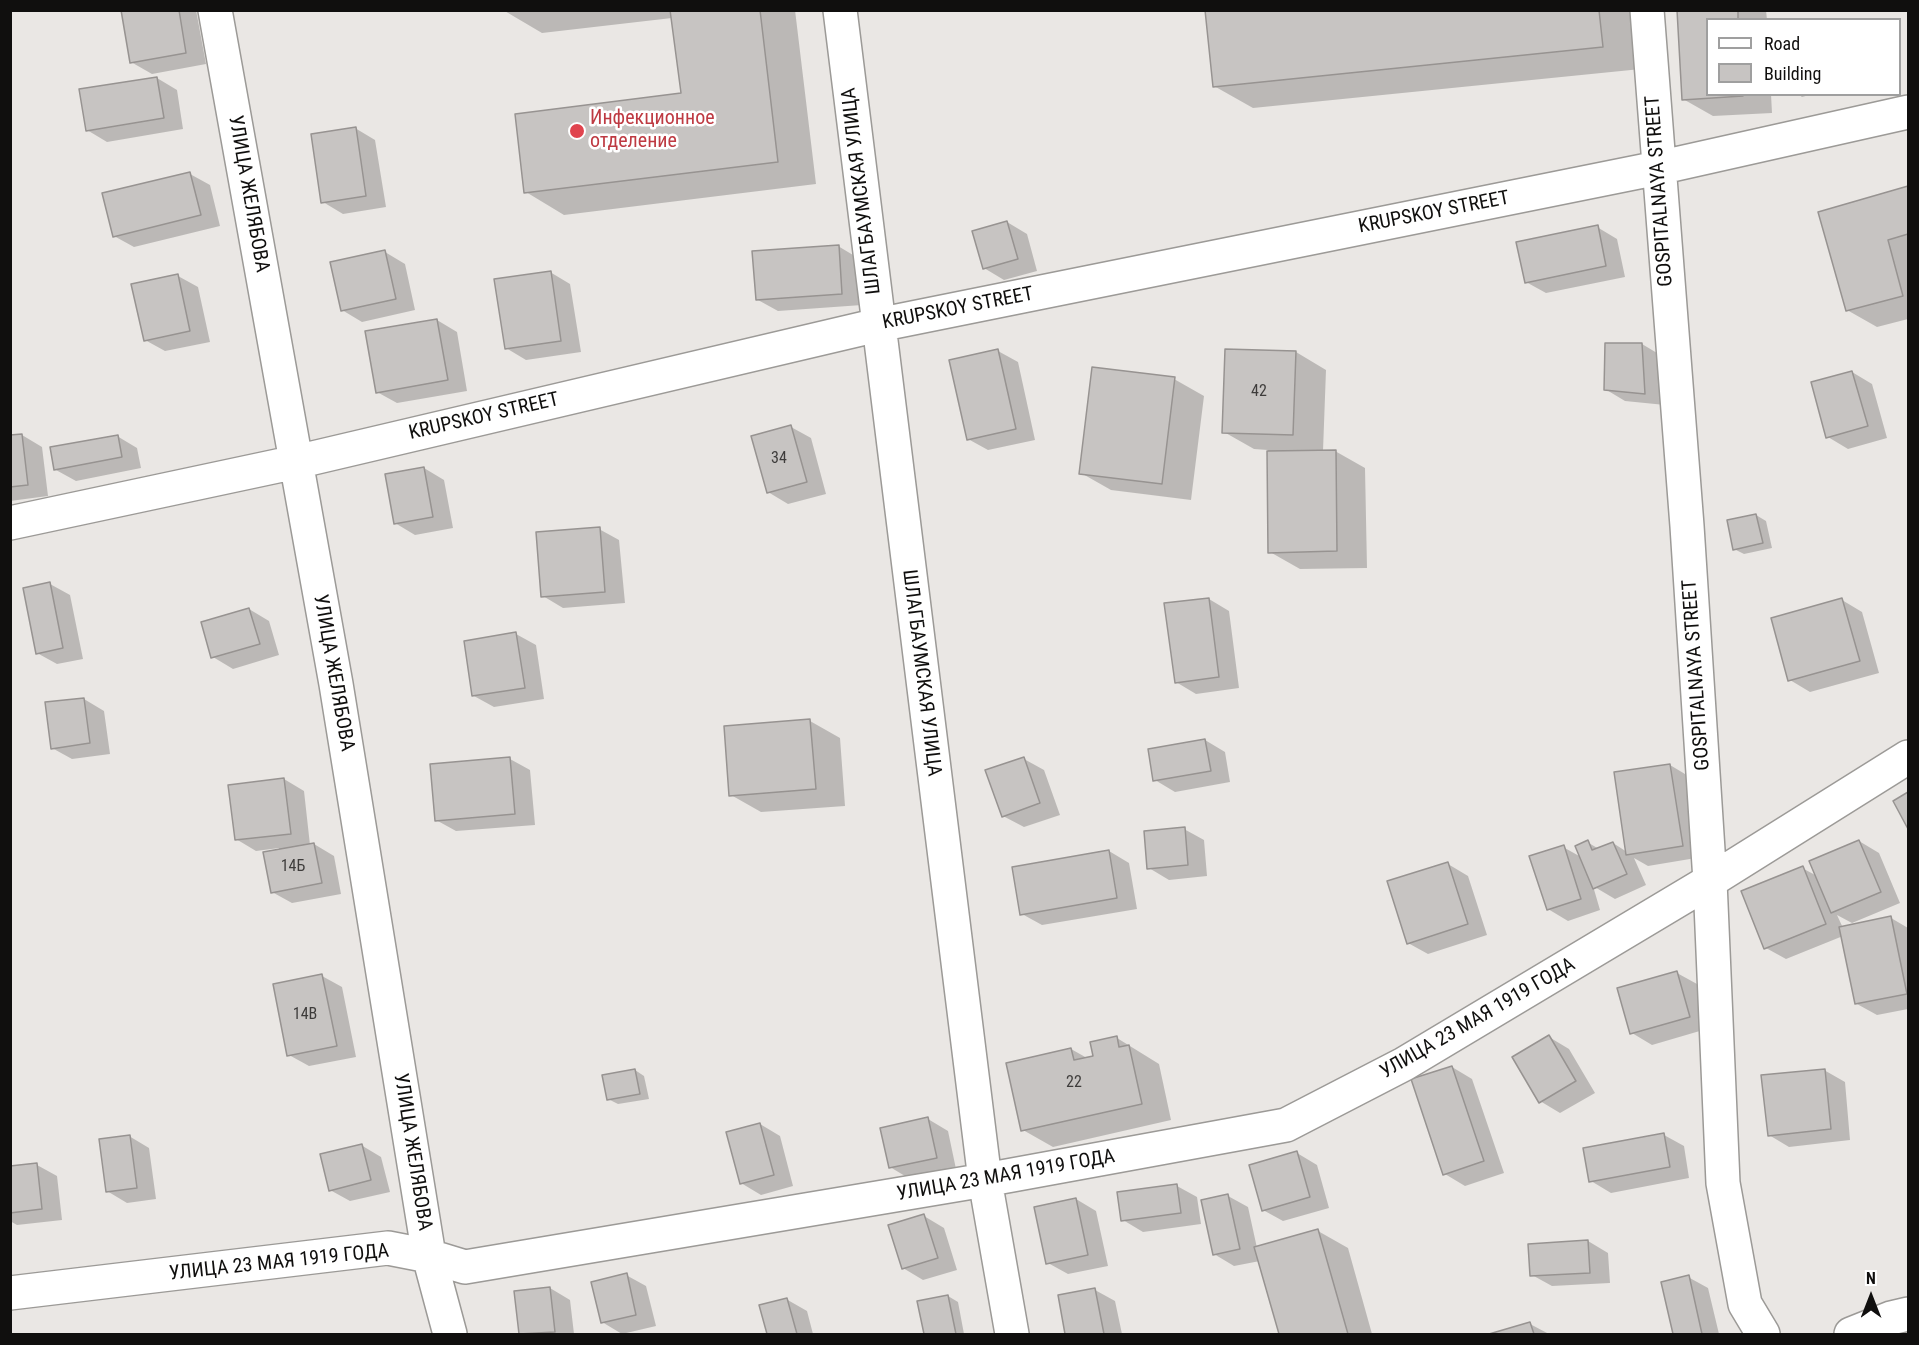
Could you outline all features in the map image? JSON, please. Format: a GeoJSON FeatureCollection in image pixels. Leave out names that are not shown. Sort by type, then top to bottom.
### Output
{"type":"FeatureCollection","features":[{"type":"Feature","properties":{"kind":"street","name":"УЛИЦА ЖЕЛЯБОВА"},"geometry":{"type":"LineString","coordinates":[[214,10],[370,884],[429,1256],[450,1335]]}},
{"type":"Feature","properties":{"kind":"street","name":"ШЛАГБАУМСКАЯ УЛИЦА"},"geometry":{"type":"LineString","coordinates":[[840,10],[985,1180],[1012,1335]]}},
{"type":"Feature","properties":{"kind":"street","name":"GOSPITALNAYA STREET"},"geometry":{"type":"LineString","coordinates":[[1647,10],[1687,526],[1710,881],[1723,1183],[1745,1304],[1763,1335]]}},
{"type":"Feature","properties":{"kind":"street","name":"KRUPSKOY STREET"},"geometry":{"type":"LineString","coordinates":[[10,523],[296,462],[878,325],[1658,168],[1908,112]]}},
{"type":"Feature","properties":{"kind":"street","name":"УЛИЦА 23 МАЯ 1919 ГОДА"},"geometry":{"type":"LineString","coordinates":[[10,1293],[388,1248],[429,1256],[465,1267],[985,1180],[1286,1125],[1404,1064],[1710,881],[1908,757]]}},
{"type":"Feature","properties":{"kind":"street"},"geometry":{"type":"LineString","coordinates":[[1851,1335],[1891,1318],[1908,1314]]}},
{"type":"Feature","properties":{"kind":"building"},"geometry":{"type":"Polygon","coordinates":[[[121,10],[179,10],[186,53],[130,63],[121,10]]]}},
{"type":"Feature","properties":{"kind":"building"},"geometry":{"type":"Polygon","coordinates":[[[670,10],[760,10],[778,162],[524,193],[515,114],[681,93],[670,10]]]}},
{"type":"Feature","properties":{"kind":"building"},"geometry":{"type":"Polygon","coordinates":[[[1205,10],[1599,10],[1603,47],[1213,87],[1205,10]]]}},
{"type":"Feature","properties":{"kind":"building"},"geometry":{"type":"Polygon","coordinates":[[[1677,10],[1738,10],[1738,18],[1706,18],[1706,96],[1743,96],[1682,100],[1677,10]]]}},
{"type":"Feature","properties":{"kind":"building"},"geometry":{"type":"Polygon","coordinates":[[[157,77],[164,118],[86,131],[79,89],[157,77]]]}},
{"type":"Feature","properties":{"kind":"building"},"geometry":{"type":"Polygon","coordinates":[[[356,127],[366,196],[321,203],[311,134],[356,127]]]}},
{"type":"Feature","properties":{"kind":"building"},"geometry":{"type":"Polygon","coordinates":[[[190,172],[201,215],[113,237],[102,193],[190,172]]]}},
{"type":"Feature","properties":{"kind":"building"},"geometry":{"type":"Polygon","coordinates":[[[1908,186],[1908,234],[1888,240],[1903,296],[1846,311],[1818,212],[1908,186]]]}},
{"type":"Feature","properties":{"kind":"building"},"geometry":{"type":"Polygon","coordinates":[[[1007,221],[1018,259],[983,269],[972,231],[1007,221]]]}},
{"type":"Feature","properties":{"kind":"building"},"geometry":{"type":"Polygon","coordinates":[[[1598,225],[1606,266],[1525,283],[1516,242],[1598,225]]]}},
{"type":"Feature","properties":{"kind":"building"},"geometry":{"type":"Polygon","coordinates":[[[839,245],[842,294],[756,300],[752,251],[839,245]]]}},
{"type":"Feature","properties":{"kind":"building"},"geometry":{"type":"Polygon","coordinates":[[[385,250],[396,299],[341,311],[330,262],[385,250]]]}},
{"type":"Feature","properties":{"kind":"building"},"geometry":{"type":"Polygon","coordinates":[[[551,271],[561,341],[505,349],[494,279],[551,271]]]}},
{"type":"Feature","properties":{"kind":"building"},"geometry":{"type":"Polygon","coordinates":[[[178,274],[190,331],[144,341],[131,284],[178,274]]]}},
{"type":"Feature","properties":{"kind":"building"},"geometry":{"type":"Polygon","coordinates":[[[437,319],[448,380],[376,393],[365,331],[437,319]]]}},
{"type":"Feature","properties":{"kind":"building"},"geometry":{"type":"Polygon","coordinates":[[[1605,343],[1642,343],[1645,394],[1604,390],[1605,343]]]}},
{"type":"Feature","properties":{"kind":"building"},"geometry":{"type":"Polygon","coordinates":[[[998,349],[1016,429],[967,440],[949,360],[998,349]]]}},
{"type":"Feature","properties":{"kind":"building"},"geometry":{"type":"Polygon","coordinates":[[[1225,349],[1296,351],[1293,435],[1222,433],[1225,349]]]}},
{"type":"Feature","properties":{"kind":"building"},"geometry":{"type":"Polygon","coordinates":[[[1092,367],[1175,377],[1162,484],[1079,474],[1092,367]]]}},
{"type":"Feature","properties":{"kind":"building"},"geometry":{"type":"Polygon","coordinates":[[[1852,371],[1868,426],[1826,438],[1811,382],[1852,371]]]}},
{"type":"Feature","properties":{"kind":"building"},"geometry":{"type":"Polygon","coordinates":[[[791,425],[807,482],[767,493],[751,436],[791,425]]]}},
{"type":"Feature","properties":{"kind":"building"},"geometry":{"type":"Polygon","coordinates":[[[22,434],[28,485],[10,487],[10,435],[22,434]]]}},
{"type":"Feature","properties":{"kind":"building"},"geometry":{"type":"Polygon","coordinates":[[[118,435],[122,457],[54,470],[50,447],[118,435]]]}},
{"type":"Feature","properties":{"kind":"building"},"geometry":{"type":"Polygon","coordinates":[[[1336,450],[1337,551],[1268,553],[1267,451],[1336,450]]]}},
{"type":"Feature","properties":{"kind":"building"},"geometry":{"type":"Polygon","coordinates":[[[424,467],[433,517],[394,524],[385,474],[424,467]]]}},
{"type":"Feature","properties":{"kind":"building"},"geometry":{"type":"Polygon","coordinates":[[[1756,514],[1763,543],[1733,550],[1727,520],[1756,514]]]}},
{"type":"Feature","properties":{"kind":"building"},"geometry":{"type":"Polygon","coordinates":[[[600,527],[605,592],[541,597],[536,532],[600,527]]]}},
{"type":"Feature","properties":{"kind":"building"},"geometry":{"type":"Polygon","coordinates":[[[50,582],[63,648],[36,654],[23,588],[50,582]]]}},
{"type":"Feature","properties":{"kind":"building"},"geometry":{"type":"Polygon","coordinates":[[[1209,598],[1219,677],[1175,683],[1164,603],[1209,598]]]}},
{"type":"Feature","properties":{"kind":"building"},"geometry":{"type":"Polygon","coordinates":[[[1842,598],[1860,661],[1788,681],[1771,618],[1842,598]]]}},
{"type":"Feature","properties":{"kind":"building"},"geometry":{"type":"Polygon","coordinates":[[[249,608],[260,644],[211,658],[201,622],[249,608]]]}},
{"type":"Feature","properties":{"kind":"building"},"geometry":{"type":"Polygon","coordinates":[[[516,632],[525,688],[472,696],[464,641],[516,632]]]}},
{"type":"Feature","properties":{"kind":"building"},"geometry":{"type":"Polygon","coordinates":[[[84,698],[90,743],[51,749],[45,702],[84,698]]]}},
{"type":"Feature","properties":{"kind":"building"},"geometry":{"type":"Polygon","coordinates":[[[810,719],[816,789],[729,796],[724,726],[810,719]]]}},
{"type":"Feature","properties":{"kind":"building"},"geometry":{"type":"Polygon","coordinates":[[[1205,739],[1211,771],[1153,781],[1148,749],[1205,739]]]}},
{"type":"Feature","properties":{"kind":"building"},"geometry":{"type":"Polygon","coordinates":[[[510,757],[515,814],[435,821],[430,764],[510,757]]]}},
{"type":"Feature","properties":{"kind":"building"},"geometry":{"type":"Polygon","coordinates":[[[1024,757],[1040,803],[1002,817],[985,770],[1024,757]]]}},
{"type":"Feature","properties":{"kind":"building"},"geometry":{"type":"Polygon","coordinates":[[[1670,764],[1683,846],[1626,855],[1614,772],[1670,764]]]}},
{"type":"Feature","properties":{"kind":"building"},"geometry":{"type":"Polygon","coordinates":[[[284,778],[291,834],[235,840],[228,785],[284,778]]]}},
{"type":"Feature","properties":{"kind":"building"},"geometry":{"type":"Polygon","coordinates":[[[1908,792],[1908,829],[1893,801],[1908,792]]]}},
{"type":"Feature","properties":{"kind":"building"},"geometry":{"type":"Polygon","coordinates":[[[1185,827],[1188,865],[1147,869],[1144,831],[1185,827]]]}},
{"type":"Feature","properties":{"kind":"building"},"geometry":{"type":"Polygon","coordinates":[[[1588,840],[1592,850],[1613,842],[1627,874],[1593,889],[1575,846],[1588,840]]]}},
{"type":"Feature","properties":{"kind":"building"},"geometry":{"type":"Polygon","coordinates":[[[1859,840],[1881,892],[1831,913],[1809,861],[1859,840]]]}},
{"type":"Feature","properties":{"kind":"building"},"geometry":{"type":"Polygon","coordinates":[[[314,843],[322,883],[271,893],[263,852],[314,843]]]}},
{"type":"Feature","properties":{"kind":"building"},"geometry":{"type":"Polygon","coordinates":[[[1564,845],[1581,899],[1547,910],[1529,856],[1564,845]]]}},
{"type":"Feature","properties":{"kind":"building"},"geometry":{"type":"Polygon","coordinates":[[[1109,850],[1117,898],[1020,915],[1012,867],[1109,850]]]}},
{"type":"Feature","properties":{"kind":"building"},"geometry":{"type":"Polygon","coordinates":[[[1448,862],[1468,924],[1407,944],[1387,881],[1448,862]]]}},
{"type":"Feature","properties":{"kind":"building"},"geometry":{"type":"Polygon","coordinates":[[[1803,866],[1826,924],[1764,949],[1741,891],[1803,866]]]}},
{"type":"Feature","properties":{"kind":"building"},"geometry":{"type":"Polygon","coordinates":[[[1891,916],[1907,994],[1855,1004],[1839,927],[1891,916]]]}},
{"type":"Feature","properties":{"kind":"building"},"geometry":{"type":"Polygon","coordinates":[[[1677,971],[1690,1017],[1630,1034],[1617,988],[1677,971]]]}},
{"type":"Feature","properties":{"kind":"building"},"geometry":{"type":"Polygon","coordinates":[[[322,974],[337,1046],[287,1056],[273,984],[322,974]]]}},
{"type":"Feature","properties":{"kind":"building"},"geometry":{"type":"Polygon","coordinates":[[[1549,1035],[1576,1081],[1539,1103],[1512,1057],[1549,1035]]]}},
{"type":"Feature","properties":{"kind":"building"},"geometry":{"type":"Polygon","coordinates":[[[1117,1036],[1119,1047],[1129,1045],[1142,1104],[1021,1131],[1006,1063],[1071,1048],[1074,1060],[1093,1056],[1090,1042],[1117,1036]]]}},
{"type":"Feature","properties":{"kind":"building"},"geometry":{"type":"Polygon","coordinates":[[[1452,1066],[1484,1161],[1443,1175],[1411,1079],[1452,1066]]]}},
{"type":"Feature","properties":{"kind":"building"},"geometry":{"type":"Polygon","coordinates":[[[635,1069],[640,1094],[607,1100],[602,1075],[635,1069]]]}},
{"type":"Feature","properties":{"kind":"building"},"geometry":{"type":"Polygon","coordinates":[[[1825,1069],[1831,1129],[1768,1136],[1761,1075],[1825,1069]]]}},
{"type":"Feature","properties":{"kind":"building"},"geometry":{"type":"Polygon","coordinates":[[[928,1117],[937,1158],[889,1168],[880,1128],[928,1117]]]}},
{"type":"Feature","properties":{"kind":"building"},"geometry":{"type":"Polygon","coordinates":[[[760,1123],[774,1175],[740,1184],[726,1132],[760,1123]]]}},
{"type":"Feature","properties":{"kind":"building"},"geometry":{"type":"Polygon","coordinates":[[[1664,1133],[1670,1167],[1589,1182],[1583,1148],[1664,1133]]]}},
{"type":"Feature","properties":{"kind":"building"},"geometry":{"type":"Polygon","coordinates":[[[130,1135],[137,1188],[106,1192],[99,1139],[130,1135]]]}},
{"type":"Feature","properties":{"kind":"building"},"geometry":{"type":"Polygon","coordinates":[[[362,1144],[371,1180],[329,1191],[320,1154],[362,1144]]]}},
{"type":"Feature","properties":{"kind":"building"},"geometry":{"type":"Polygon","coordinates":[[[1297,1151],[1310,1197],[1262,1211],[1249,1165],[1297,1151]]]}},
{"type":"Feature","properties":{"kind":"building"},"geometry":{"type":"Polygon","coordinates":[[[37,1163],[42,1209],[10,1213],[10,1166],[37,1163]]]}},
{"type":"Feature","properties":{"kind":"building"},"geometry":{"type":"Polygon","coordinates":[[[1177,1184],[1181,1213],[1121,1221],[1117,1192],[1177,1184]]]}},
{"type":"Feature","properties":{"kind":"building"},"geometry":{"type":"Polygon","coordinates":[[[1228,1194],[1240,1249],[1213,1255],[1201,1200],[1228,1194]]]}},
{"type":"Feature","properties":{"kind":"building"},"geometry":{"type":"Polygon","coordinates":[[[1076,1198],[1088,1255],[1046,1264],[1034,1207],[1076,1198]]]}},
{"type":"Feature","properties":{"kind":"building"},"geometry":{"type":"Polygon","coordinates":[[[924,1214],[938,1258],[902,1269],[888,1225],[924,1214]]]}},
{"type":"Feature","properties":{"kind":"building"},"geometry":{"type":"Polygon","coordinates":[[[1318,1229],[1348,1334],[1279,1334],[1254,1247],[1318,1229]]]}},
{"type":"Feature","properties":{"kind":"building"},"geometry":{"type":"Polygon","coordinates":[[[1588,1240],[1590,1273],[1530,1276],[1528,1244],[1588,1240]]]}},
{"type":"Feature","properties":{"kind":"building"},"geometry":{"type":"Polygon","coordinates":[[[627,1273],[636,1315],[601,1323],[591,1282],[627,1273]]]}},
{"type":"Feature","properties":{"kind":"building"},"geometry":{"type":"Polygon","coordinates":[[[1689,1275],[1702,1334],[1673,1334],[1661,1282],[1689,1275]]]}},
{"type":"Feature","properties":{"kind":"building"},"geometry":{"type":"Polygon","coordinates":[[[550,1287],[555,1332],[519,1334],[514,1291],[550,1287]]]}},
{"type":"Feature","properties":{"kind":"building"},"geometry":{"type":"Polygon","coordinates":[[[1095,1288],[1104,1334],[1065,1334],[1058,1295],[1095,1288]]]}},
{"type":"Feature","properties":{"kind":"building"},"geometry":{"type":"Polygon","coordinates":[[[948,1295],[956,1334],[924,1334],[917,1301],[948,1295]]]}},
{"type":"Feature","properties":{"kind":"building"},"geometry":{"type":"Polygon","coordinates":[[[787,1298],[797,1334],[767,1334],[759,1305],[787,1298]]]}},
{"type":"Feature","properties":{"kind":"building"},"geometry":{"type":"Polygon","coordinates":[[[1530,1322],[1534,1334],[1489,1334],[1530,1322]]]}},
{"type":"Feature","properties":{"kind":"place","name":"Инфекционное отделение"},"geometry":{"type":"Point","coordinates":[577,131]}}]}
